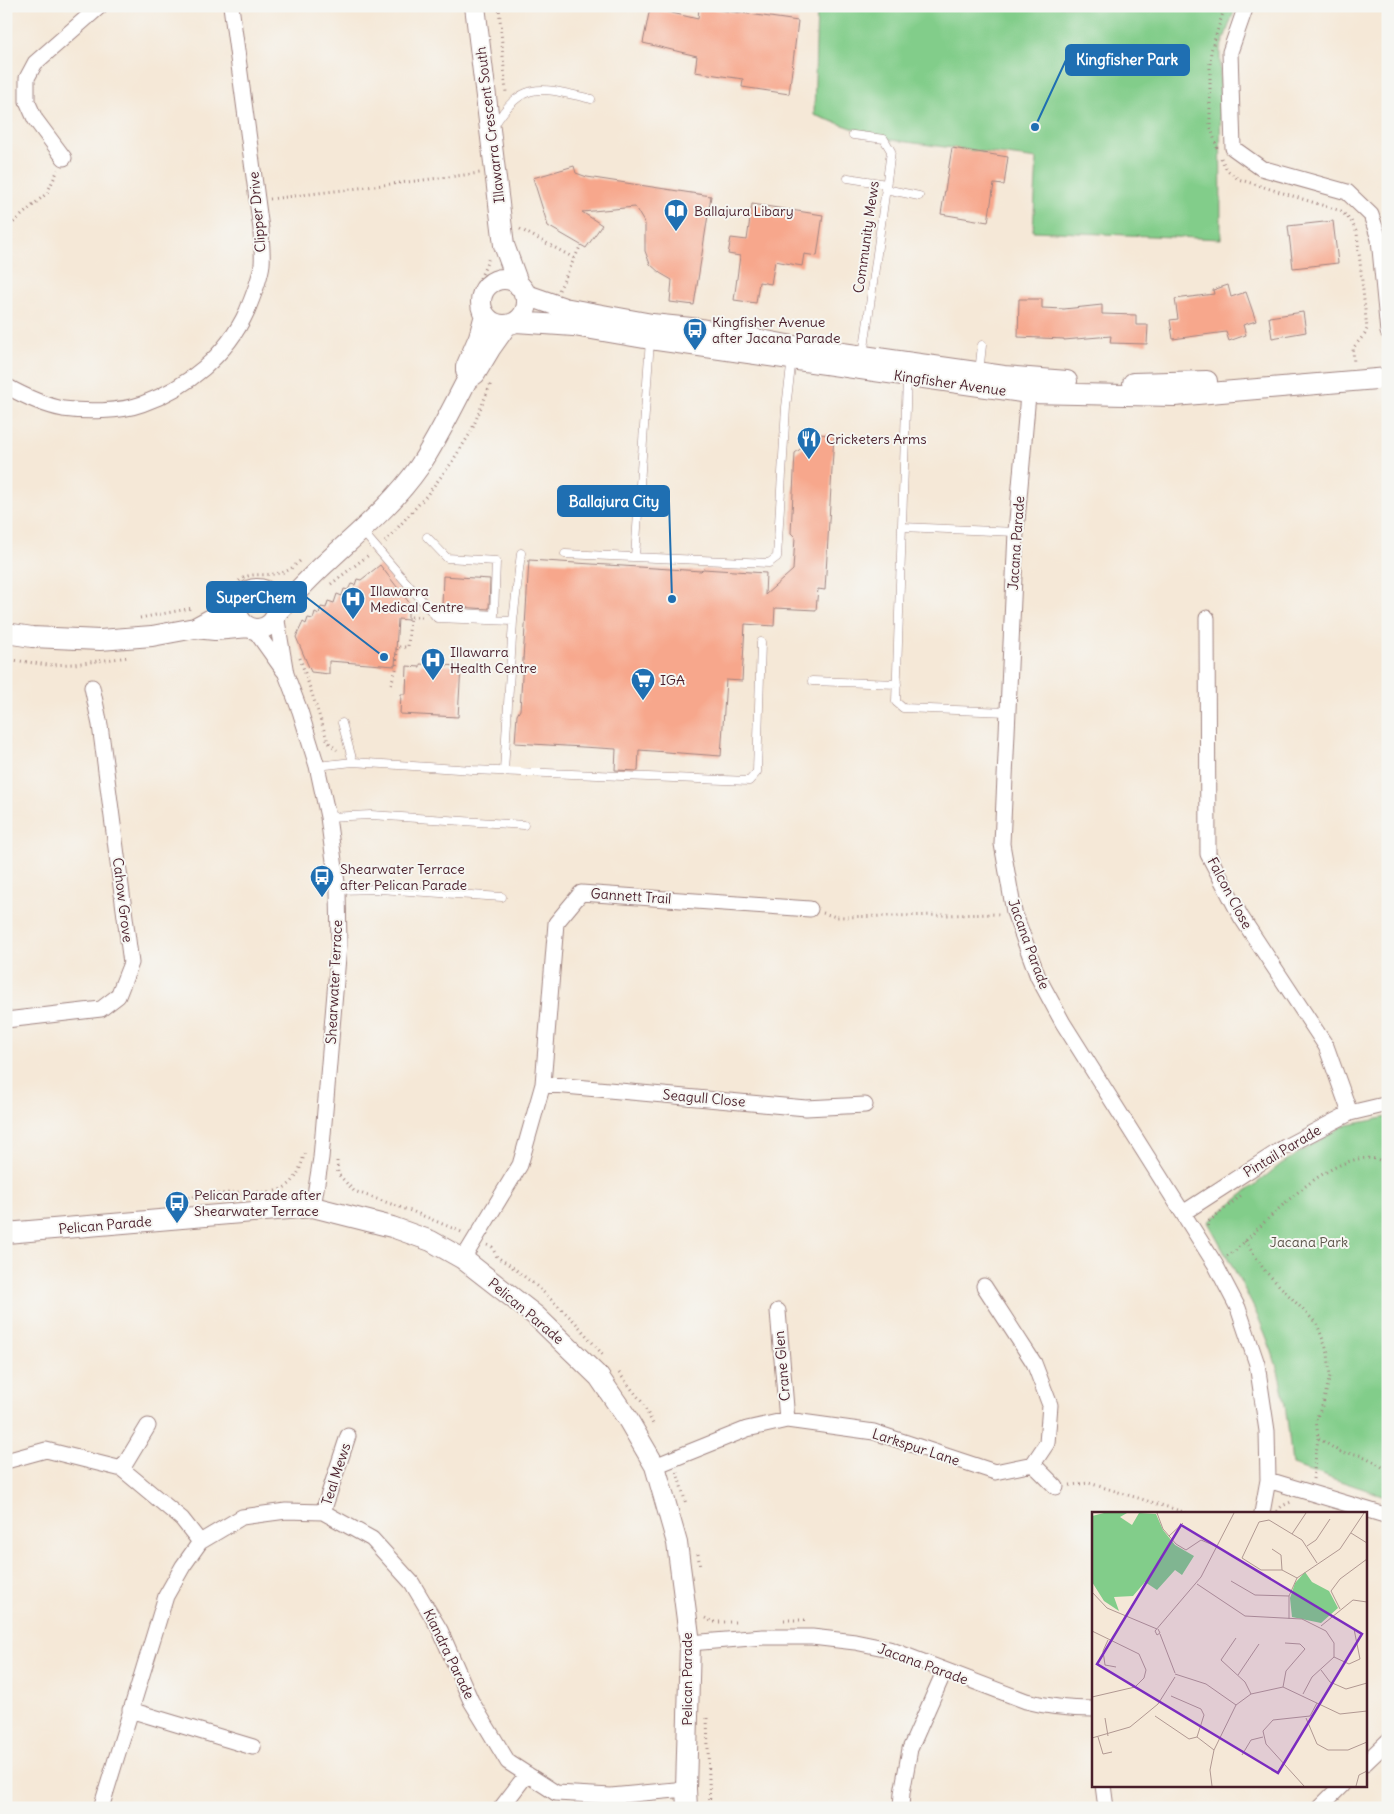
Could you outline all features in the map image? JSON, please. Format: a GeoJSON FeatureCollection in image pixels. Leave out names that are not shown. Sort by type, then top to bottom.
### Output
{"type":"FeatureCollection","features":[{"type":"Feature","properties":{"kind":"street"},"geometry":{"type":"LineString","coordinates":[[64,158],[35,119],[27,101],[27,78],[35,63],[100,6]]}},
{"type":"Feature","properties":{"kind":"street","name":"Clipper Drive"},"geometry":{"type":"LineString","coordinates":[[6,386],[28,398],[62,408],[107,410],[141,405],[175,388],[206,367],[229,343],[243,319],[255,292],[262,264],[261,230],[265,197],[231,6]]}},
{"type":"Feature","properties":{"kind":"street","name":"Illawarra Crescent South"},"geometry":{"type":"LineString","coordinates":[[475,6],[496,171],[497,248],[495,281]]}},
{"type":"Feature","properties":{"kind":"street"},"geometry":{"type":"LineString","coordinates":[[1246,6],[1230,52],[1233,148],[1261,168],[1347,192],[1371,215],[1379,239],[1388,332]]}},
{"type":"Feature","properties":{"kind":"street","name":"Illawarra Crescent South"},"geometry":{"type":"LineString","coordinates":[[497,248],[522,290]]}},
{"type":"Feature","properties":{"kind":"street"},"geometry":{"type":"LineString","coordinates":[[268,592],[362,530],[390,502],[418,468],[435,441],[467,380],[475,374],[490,348],[524,312],[526,306],[522,290],[512,281],[495,281],[489,285],[482,296],[478,310],[479,337],[466,367],[467,380]]}},
{"type":"Feature","properties":{"kind":"street","name":"Kingfisher Avenue"},"geometry":{"type":"LineString","coordinates":[[522,290],[564,308],[651,331]]}},
{"type":"Feature","properties":{"kind":"street"},"geometry":{"type":"LineString","coordinates":[[478,310],[491,321],[499,324],[512,323]]}},
{"type":"Feature","properties":{"kind":"street","name":"Kingfisher Avenue"},"geometry":{"type":"LineString","coordinates":[[512,323],[651,331],[1029,386],[1174,396],[1388,378]]}},
{"type":"Feature","properties":{"kind":"street","name":"Kingfisher Avenue"},"geometry":{"type":"LineString","coordinates":[[1029,386],[1202,382],[1388,367]]}},
{"type":"Feature","properties":{"kind":"street","name":"Jacana Parade"},"geometry":{"type":"LineString","coordinates":[[1029,386],[1016,532],[1002,844],[1014,912],[1038,977],[1063,1024],[1202,1242],[1238,1308],[1257,1364],[1267,1431],[1268,1480],[1262,1512]]}},
{"type":"Feature","properties":{"kind":"street"},"geometry":{"type":"LineString","coordinates":[[6,632],[32,637],[100,640],[152,636],[195,628],[214,630],[263,628],[271,623],[311,564]]}},
{"type":"Feature","properties":{"kind":"street"},"geometry":{"type":"LineString","coordinates":[[195,628],[234,598],[258,589],[268,592],[275,601],[276,614]]}},
{"type":"Feature","properties":{"kind":"street"},"geometry":{"type":"LineString","coordinates":[[234,598],[242,622],[251,628]]}},
{"type":"Feature","properties":{"kind":"street","name":"Shearwater Terrace"},"geometry":{"type":"LineString","coordinates":[[276,614],[286,674],[317,766],[328,817],[338,890],[338,955],[321,1158],[313,1207]]}},
{"type":"Feature","properties":{"kind":"street","name":"Falcon Close"},"geometry":{"type":"LineString","coordinates":[[1207,618],[1208,854],[1241,917],[1326,1046],[1350,1113]]}},
{"type":"Feature","properties":{"kind":"street","name":"Shearwater Terrace"},"geometry":{"type":"LineString","coordinates":[[251,628],[286,674]]}},
{"type":"Feature","properties":{"kind":"street","name":"Cahow Grove"},"geometry":{"type":"LineString","coordinates":[[6,1020],[101,1009],[118,996],[131,963],[100,725],[92,687]]}},
{"type":"Feature","properties":{"kind":"street","name":"Gannett Trail"},"geometry":{"type":"LineString","coordinates":[[463,1260],[520,1165],[543,1084],[556,923],[581,893],[810,909]]}},
{"type":"Feature","properties":{"kind":"street","name":"Seagull Close"},"geometry":{"type":"LineString","coordinates":[[543,1084],[806,1108],[865,1105]]}},
{"type":"Feature","properties":{"kind":"street","name":"Pintail Parade"},"geometry":{"type":"LineString","coordinates":[[1183,1213],[1285,1146],[1350,1113],[1388,1104]]}},
{"type":"Feature","properties":{"kind":"street","name":"Pelican Parade"},"geometry":{"type":"LineString","coordinates":[[6,1233],[313,1207],[392,1227],[431,1241],[463,1260],[536,1316],[599,1377],[627,1418],[655,1466],[677,1543],[690,1643],[687,1799]]}},
{"type":"Feature","properties":{"kind":"street"},"geometry":{"type":"LineString","coordinates":[[984,1286],[1034,1363],[1050,1405],[1047,1442],[1033,1464],[1056,1487]]}},
{"type":"Feature","properties":{"kind":"street","name":"Crane Glen"},"geometry":{"type":"LineString","coordinates":[[778,1311],[787,1420]]}},
{"type":"Feature","properties":{"kind":"street","name":"Larkspur Lane"},"geometry":{"type":"LineString","coordinates":[[655,1466],[748,1429],[787,1420],[874,1432],[995,1472],[1033,1464]]}},
{"type":"Feature","properties":{"kind":"street"},"geometry":{"type":"LineString","coordinates":[[122,1468],[148,1426]]}},
{"type":"Feature","properties":{"kind":"street","name":"Teal Mews"},"geometry":{"type":"LineString","coordinates":[[323,1512],[348,1436]]}},
{"type":"Feature","properties":{"kind":"street"},"geometry":{"type":"LineString","coordinates":[[6,1461],[46,1450],[122,1468],[182,1519],[200,1542]]}},
{"type":"Feature","properties":{"kind":"street"},"geometry":{"type":"LineString","coordinates":[[1268,1480],[1388,1516]]}},
{"type":"Feature","properties":{"kind":"street","name":"Kiandra Parade"},"geometry":{"type":"LineString","coordinates":[[101,1808],[166,1596],[183,1566],[200,1542],[242,1517],[286,1511],[323,1512],[372,1539],[412,1583],[440,1630],[471,1701],[508,1762],[556,1793],[687,1799]]}},
{"type":"Feature","properties":{"kind":"street","name":"Jacana Parade"},"geometry":{"type":"LineString","coordinates":[[690,1643],[762,1637],[812,1637],[855,1642],[889,1650],[1026,1701],[1049,1707],[1092,1709]]}},
{"type":"Feature","properties":{"kind":"street"},"geometry":{"type":"LineString","coordinates":[[901,1808],[910,1749],[944,1672]]}},
{"type":"Feature","properties":{"kind":"street"},"geometry":{"type":"LineString","coordinates":[[130,1710],[253,1747]]}},
{"type":"Feature","properties":{"kind":"street"},"geometry":{"type":"LineString","coordinates":[[1366,1762],[1388,1741]]}},
{"type":"Feature","properties":{"kind":"street"},"geometry":{"type":"LineString","coordinates":[[501,1808],[527,1774]]}},
{"type":"Feature","properties":{"kind":"street"},"geometry":{"type":"LineString","coordinates":[[1103,1786],[1106,1808]]}},
{"type":"Feature","properties":{"kind":"street"},"geometry":{"type":"LineString","coordinates":[[1319,1808],[1341,1786]]}},
{"type":"Feature","properties":{"kind":"lane"},"geometry":{"type":"LineString","coordinates":[[491,131],[508,106],[527,92],[551,90],[591,98]]}},
{"type":"Feature","properties":{"kind":"lane","name":"Community Mews"},"geometry":{"type":"LineString","coordinates":[[854,135],[884,139],[891,151],[862,363]]}},
{"type":"Feature","properties":{"kind":"lane"},"geometry":{"type":"LineString","coordinates":[[848,178],[919,196]]}},
{"type":"Feature","properties":{"kind":"lane"},"geometry":{"type":"LineString","coordinates":[[635,557],[651,331]]}},
{"type":"Feature","properties":{"kind":"lane"},"geometry":{"type":"LineString","coordinates":[[978,379],[982,345]]}},
{"type":"Feature","properties":{"kind":"lane"},"geometry":{"type":"LineString","coordinates":[[565,554],[769,563],[777,557],[786,407],[792,353]]}},
{"type":"Feature","properties":{"kind":"lane"},"geometry":{"type":"LineString","coordinates":[[907,369],[896,702],[903,708],[1008,712]]}},
{"type":"Feature","properties":{"kind":"lane"},"geometry":{"type":"LineString","coordinates":[[902,527],[1016,532]]}},
{"type":"Feature","properties":{"kind":"lane"},"geometry":{"type":"LineString","coordinates":[[362,530],[434,614],[513,621]]}},
{"type":"Feature","properties":{"kind":"lane"},"geometry":{"type":"LineString","coordinates":[[426,537],[447,558],[496,561],[494,615],[434,614]]}},
{"type":"Feature","properties":{"kind":"lane"},"geometry":{"type":"LineString","coordinates":[[504,771],[513,621],[520,552]]}},
{"type":"Feature","properties":{"kind":"lane"},"geometry":{"type":"LineString","coordinates":[[317,766],[353,762],[504,771],[749,781],[757,772],[761,642]]}},
{"type":"Feature","properties":{"kind":"lane"},"geometry":{"type":"LineString","coordinates":[[812,681],[897,684]]}},
{"type":"Feature","properties":{"kind":"lane"},"geometry":{"type":"LineString","coordinates":[[342,723],[353,762]]}},
{"type":"Feature","properties":{"kind":"lane"},"geometry":{"type":"LineString","coordinates":[[328,817],[371,815],[524,824]]}},
{"type":"Feature","properties":{"kind":"lane"},"geometry":{"type":"LineString","coordinates":[[338,890],[379,889],[502,896]]}},
{"type":"Feature","properties":{"kind":"path"},"geometry":{"type":"LineString","coordinates":[[499,6],[508,106]]}},
{"type":"Feature","properties":{"kind":"path"},"geometry":{"type":"LineString","coordinates":[[1225,6],[1211,51],[1210,63],[1210,125],[1218,152],[1226,169],[1238,179],[1341,211],[1351,221],[1357,233],[1367,329],[1353,348],[1354,369]]}},
{"type":"Feature","properties":{"kind":"path"},"geometry":{"type":"LineString","coordinates":[[6,228],[46,193],[64,158]]}},
{"type":"Feature","properties":{"kind":"path"},"geometry":{"type":"LineString","coordinates":[[271,208],[265,197],[496,171]]}},
{"type":"Feature","properties":{"kind":"path"},"geometry":{"type":"LineString","coordinates":[[515,227],[574,258]]}},
{"type":"Feature","properties":{"kind":"path"},"geometry":{"type":"LineString","coordinates":[[478,310],[475,290],[497,248]]}},
{"type":"Feature","properties":{"kind":"path"},"geometry":{"type":"LineString","coordinates":[[556,295],[580,248]]}},
{"type":"Feature","properties":{"kind":"path"},"geometry":{"type":"LineString","coordinates":[[234,598],[237,582],[246,576],[278,574],[311,564]]}},
{"type":"Feature","properties":{"kind":"path"},"geometry":{"type":"LineString","coordinates":[[136,619],[199,608]]}},
{"type":"Feature","properties":{"kind":"path"},"geometry":{"type":"LineString","coordinates":[[391,684],[396,669],[397,647],[408,647],[410,617],[434,614]]}},
{"type":"Feature","properties":{"kind":"path"},"geometry":{"type":"LineString","coordinates":[[6,659],[48,664],[74,664],[134,656]]}},
{"type":"Feature","properties":{"kind":"path"},"geometry":{"type":"LineString","coordinates":[[810,909],[836,917],[1014,912]]}},
{"type":"Feature","properties":{"kind":"path"},"geometry":{"type":"LineString","coordinates":[[160,1201],[236,1192],[270,1192],[285,1188],[297,1177],[307,1142]]}},
{"type":"Feature","properties":{"kind":"path"},"geometry":{"type":"LineString","coordinates":[[1381,1160],[1388,1147]]}},
{"type":"Feature","properties":{"kind":"path"},"geometry":{"type":"LineString","coordinates":[[1215,1264],[1235,1251],[1293,1195],[1329,1170],[1364,1158],[1381,1160],[1388,1164]]}},
{"type":"Feature","properties":{"kind":"path"},"geometry":{"type":"LineString","coordinates":[[1202,1242],[1211,1236],[1208,1230],[1208,1222],[1244,1193]]}},
{"type":"Feature","properties":{"kind":"path"},"geometry":{"type":"LineString","coordinates":[[1245,1241],[1265,1272],[1317,1324],[1328,1353],[1330,1376],[1323,1404],[1316,1419],[1318,1438],[1317,1459],[1310,1492]]}},
{"type":"Feature","properties":{"kind":"path"},"geometry":{"type":"LineString","coordinates":[[1318,1438],[1343,1454],[1352,1452],[1366,1457],[1388,1471]]}},
{"type":"Feature","properties":{"kind":"path"},"geometry":{"type":"LineString","coordinates":[[1056,1487],[1089,1483],[1184,1512]]}},
{"type":"Feature","properties":{"kind":"green space"},"geometry":{"type":"Polygon","coordinates":[[[817,6],[1236,6],[1220,50],[1221,239],[1033,231],[1037,159],[884,139],[814,115],[817,6]]]}},
{"type":"Feature","properties":{"kind":"green space","name":"Jacana Park"},"geometry":{"type":"Polygon","coordinates":[[[1388,1117],[1388,1497],[1292,1465],[1283,1394],[1272,1352],[1251,1302],[1208,1222],[1281,1164],[1343,1126],[1388,1117]]]}},
{"type":"Feature","properties":{"kind":"building"},"geometry":{"type":"Polygon","coordinates":[[[699,7],[798,21],[789,94],[742,87],[743,79],[695,72],[697,56],[643,43],[650,8],[698,19],[699,7]]]}},
{"type":"Feature","properties":{"kind":"building"},"geometry":{"type":"Polygon","coordinates":[[[952,148],[1008,157],[1004,185],[994,184],[988,222],[941,214],[952,148]]]}},
{"type":"Feature","properties":{"kind":"building","name":"Ballajura Libary"},"geometry":{"type":"Polygon","coordinates":[[[574,166],[576,173],[587,177],[711,196],[694,305],[670,302],[672,280],[650,264],[645,251],[645,224],[635,207],[582,212],[602,225],[586,248],[548,226],[533,178],[574,166]]]}},
{"type":"Feature","properties":{"kind":"building"},"geometry":{"type":"Polygon","coordinates":[[[752,204],[823,215],[817,256],[804,254],[802,266],[775,261],[771,284],[759,282],[756,303],[734,300],[740,256],[728,254],[731,238],[747,240],[752,204]]]}},
{"type":"Feature","properties":{"kind":"building"},"geometry":{"type":"Polygon","coordinates":[[[1333,221],[1338,263],[1293,268],[1288,226],[1333,221]]]}},
{"type":"Feature","properties":{"kind":"building"},"geometry":{"type":"Polygon","coordinates":[[[1228,285],[1231,297],[1246,292],[1256,321],[1243,325],[1246,335],[1229,341],[1226,332],[1173,339],[1170,320],[1178,319],[1175,299],[1214,294],[1213,290],[1228,285]]]}},
{"type":"Feature","properties":{"kind":"building"},"geometry":{"type":"Polygon","coordinates":[[[1019,299],[1042,299],[1042,308],[1064,309],[1102,305],[1102,314],[1136,315],[1136,325],[1148,325],[1147,344],[1110,343],[1111,336],[1064,340],[1018,337],[1019,299]]]}},
{"type":"Feature","properties":{"kind":"building"},"geometry":{"type":"Polygon","coordinates":[[[1303,312],[1306,332],[1272,338],[1269,317],[1303,312]]]}},
{"type":"Feature","properties":{"kind":"building"},"geometry":{"type":"Polygon","coordinates":[[[817,434],[834,435],[825,590],[818,589],[816,610],[775,608],[774,626],[745,624],[742,681],[726,680],[721,756],[639,750],[638,771],[615,770],[616,749],[515,743],[517,715],[520,710],[529,560],[701,571],[703,569],[766,573],[765,595],[793,570],[795,537],[791,533],[795,453],[803,447],[816,448],[817,434]]]}},
{"type":"Feature","properties":{"kind":"building","name":"Illawarra Medical Centre"},"geometry":{"type":"Polygon","coordinates":[[[380,565],[411,605],[408,607],[408,620],[398,619],[395,666],[329,661],[329,674],[311,672],[296,637],[303,622],[306,624],[308,618],[313,619],[315,612],[319,614],[321,607],[326,608],[328,601],[334,603],[337,594],[342,596],[344,589],[348,590],[351,584],[355,585],[357,579],[361,580],[380,565]]]}},
{"type":"Feature","properties":{"kind":"building"},"geometry":{"type":"Polygon","coordinates":[[[443,576],[490,579],[489,609],[442,606],[443,576]]]}},
{"type":"Feature","properties":{"kind":"building","name":"Illawarra Health Centre"},"geometry":{"type":"Polygon","coordinates":[[[420,664],[461,666],[458,717],[400,714],[401,694],[406,694],[407,666],[420,667],[420,664]]]}},
{"type":"Feature","properties":{"kind":"place","name":"Kingfisher Park"},"geometry":{"type":"Point","coordinates":[1035,127]}},
{"type":"Feature","properties":{"kind":"place","name":"Ballajura Libary"},"geometry":{"type":"Point","coordinates":[676,232]}},
{"type":"Feature","properties":{"kind":"place","name":"Kingfisher Avenue after Jacana Parade"},"geometry":{"type":"Point","coordinates":[695,351]}},
{"type":"Feature","properties":{"kind":"place","name":"Cricketers Arms"},"geometry":{"type":"Point","coordinates":[809,460]}},
{"type":"Feature","properties":{"kind":"place","name":"Ballajura City"},"geometry":{"type":"Point","coordinates":[672,599]}},
{"type":"Feature","properties":{"kind":"place","name":"Illawarra Medical Centre"},"geometry":{"type":"Point","coordinates":[353,620]}},
{"type":"Feature","properties":{"kind":"place","name":"SuperChem"},"geometry":{"type":"Point","coordinates":[384,657]}},
{"type":"Feature","properties":{"kind":"place","name":"Illawarra Health Centre"},"geometry":{"type":"Point","coordinates":[433,681]}},
{"type":"Feature","properties":{"kind":"place","name":"IGA"},"geometry":{"type":"Point","coordinates":[643,701]}},
{"type":"Feature","properties":{"kind":"place","name":"Shearwater Terrace after Pelican Parade"},"geometry":{"type":"Point","coordinates":[322,898]}},
{"type":"Feature","properties":{"kind":"place","name":"Pelican Parade after Shearwater Terrace"},"geometry":{"type":"Point","coordinates":[177,1224]}}]}
